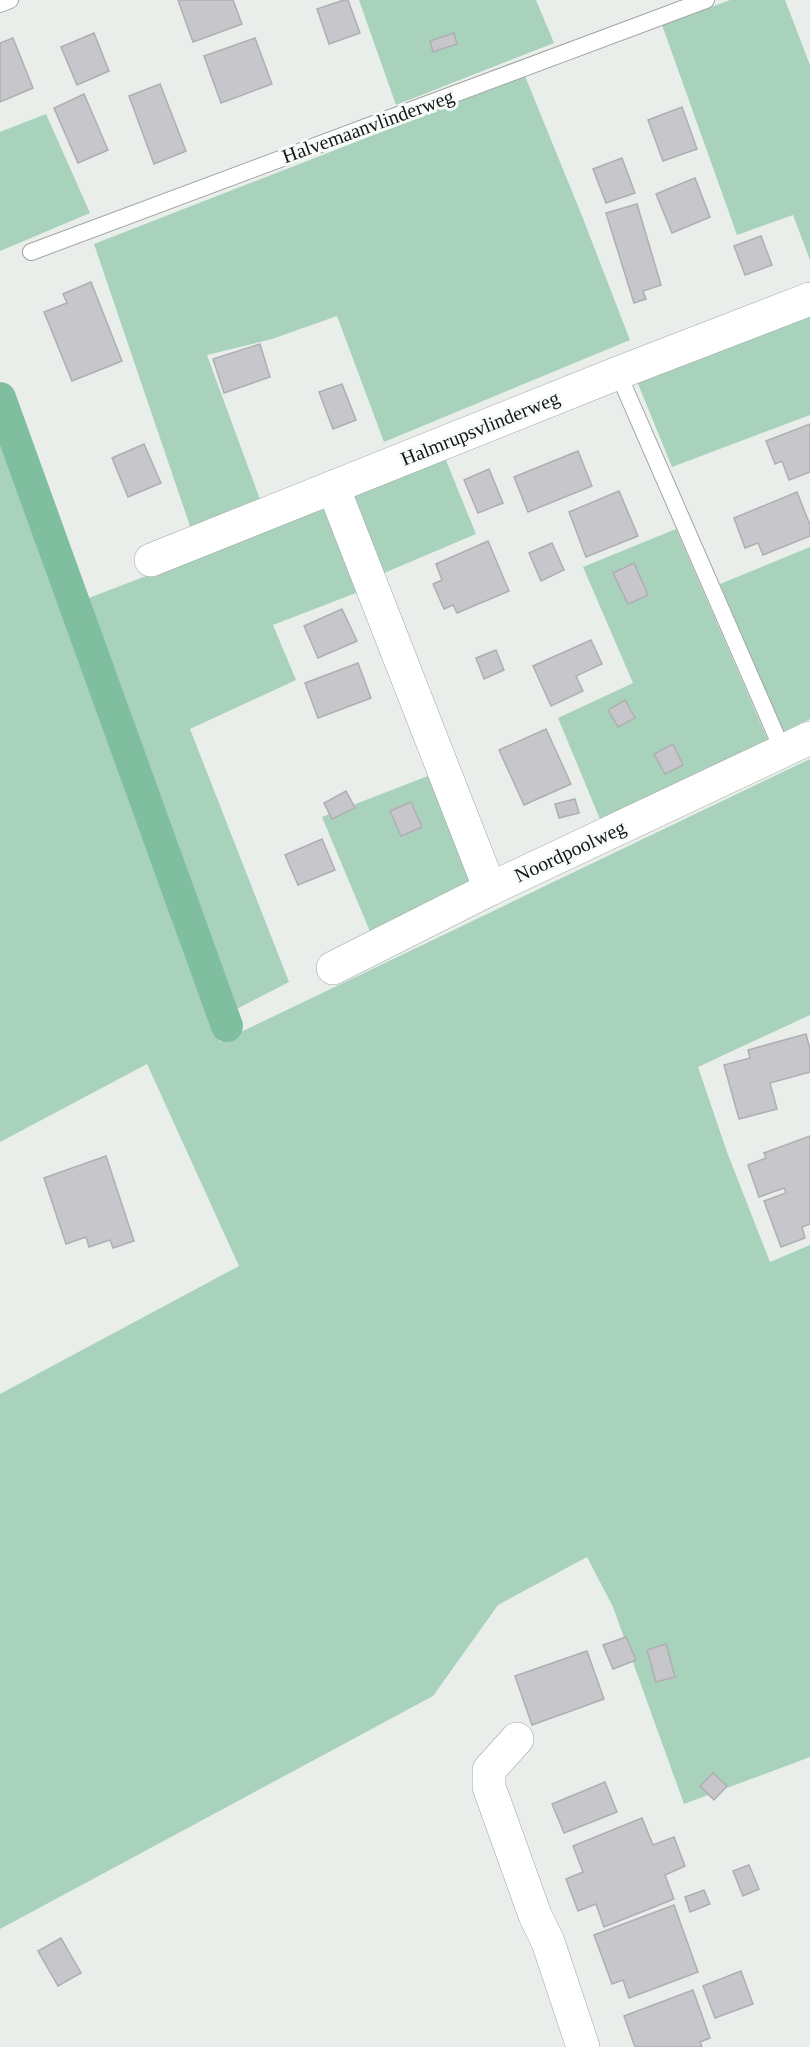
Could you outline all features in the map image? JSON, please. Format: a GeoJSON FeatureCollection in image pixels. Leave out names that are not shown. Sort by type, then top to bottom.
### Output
{"type":"FeatureCollection","features":[{"type":"Feature","properties":{"kind":"street","name":"Halmrupsvlinderweg"},"geometry":{"type":"LineString","coordinates":[[151,560],[618,373],[810,299]]}},
{"type":"Feature","properties":{"kind":"street"},"geometry":{"type":"LineString","coordinates":[[333,488],[490,889]]}},
{"type":"Feature","properties":{"kind":"street","name":"Noordpoolweg"},"geometry":{"type":"LineString","coordinates":[[333,968],[490,889],[796,745]]}},
{"type":"Feature","properties":{"kind":"street"},"geometry":{"type":"LineString","coordinates":[[517,1739],[489,1770],[489,1787],[535,1915],[548,1942],[583,2047]]}},
{"type":"Feature","properties":{"kind":"lane"},"geometry":{"type":"LineString","coordinates":[[0,4],[10,0]]}},
{"type":"Feature","properties":{"kind":"lane","name":"Halvemaanvlinderweg"},"geometry":{"type":"LineString","coordinates":[[31,252],[706,0]]}},
{"type":"Feature","properties":{"kind":"lane"},"geometry":{"type":"LineString","coordinates":[[618,373],[796,745]]}},
{"type":"Feature","properties":{"kind":"green space"},"geometry":{"type":"Polygon","coordinates":[[[359,0],[536,0],[554,43],[396,105],[359,0]]]}},
{"type":"Feature","properties":{"kind":"green space"},"geometry":{"type":"Polygon","coordinates":[[[730,0],[785,0],[810,65],[810,260],[793,215],[737,235],[662,25],[730,0]]]}},
{"type":"Feature","properties":{"kind":"green space"},"geometry":{"type":"Polygon","coordinates":[[[525,76],[630,340],[384,442],[337,316],[272,339],[207,355],[261,502],[192,532],[94,244],[525,76]]]}},
{"type":"Feature","properties":{"kind":"green space"},"geometry":{"type":"Polygon","coordinates":[[[46,114],[90,213],[0,251],[0,132],[46,114]]]}},
{"type":"Feature","properties":{"kind":"green space"},"geometry":{"type":"Polygon","coordinates":[[[810,314],[810,415],[672,467],[636,379],[810,314]]]}},
{"type":"Feature","properties":{"kind":"green space"},"geometry":{"type":"Polygon","coordinates":[[[0,422],[220,1042],[810,759],[810,1015],[698,1067],[727,1152],[770,1262],[810,1245],[810,1757],[684,1804],[613,1607],[587,1557],[498,1605],[433,1696],[0,1929],[0,1394],[239,1266],[147,1064],[0,1142],[0,422]]]}},
{"type":"Feature","properties":{"kind":"green space"},"geometry":{"type":"Polygon","coordinates":[[[445,458],[476,534],[377,576],[348,504],[356,492],[445,458]]]}},
{"type":"Feature","properties":{"kind":"green space"},"geometry":{"type":"Polygon","coordinates":[[[327,507],[361,591],[273,625],[296,680],[190,729],[289,982],[223,1016],[73,604],[327,507]]]}},
{"type":"Feature","properties":{"kind":"green space"},"geometry":{"type":"Polygon","coordinates":[[[676,529],[770,745],[602,824],[558,718],[633,683],[583,567],[676,529]]]}},
{"type":"Feature","properties":{"kind":"green space"},"geometry":{"type":"Polygon","coordinates":[[[810,547],[810,719],[783,732],[720,584],[810,547]]]}},
{"type":"Feature","properties":{"kind":"green space"},"geometry":{"type":"Polygon","coordinates":[[[433,774],[479,893],[374,941],[322,817],[433,774]]]}},
{"type":"Feature","properties":{"kind":"building"},"geometry":{"type":"Polygon","coordinates":[[[178,0],[233,0],[242,24],[193,42],[178,0]]]}},
{"type":"Feature","properties":{"kind":"building"},"geometry":{"type":"Polygon","coordinates":[[[348,0],[360,33],[329,44],[317,9],[348,0]]]}},
{"type":"Feature","properties":{"kind":"building"},"geometry":{"type":"Polygon","coordinates":[[[94,33],[109,71],[77,85],[61,47],[94,33]]]}},
{"type":"Feature","properties":{"kind":"building"},"geometry":{"type":"Polygon","coordinates":[[[454,33],[457,44],[433,52],[430,41],[454,33]]]}},
{"type":"Feature","properties":{"kind":"building"},"geometry":{"type":"Polygon","coordinates":[[[13,38],[33,88],[0,102],[0,43],[13,38]]]}},
{"type":"Feature","properties":{"kind":"building"},"geometry":{"type":"Polygon","coordinates":[[[255,38],[272,84],[221,103],[204,56],[255,38]]]}},
{"type":"Feature","properties":{"kind":"building"},"geometry":{"type":"Polygon","coordinates":[[[160,84],[186,151],[154,164],[129,96],[160,84]]]}},
{"type":"Feature","properties":{"kind":"building"},"geometry":{"type":"Polygon","coordinates":[[[84,94],[108,150],[78,163],[54,108],[84,94]]]}},
{"type":"Feature","properties":{"kind":"building"},"geometry":{"type":"Polygon","coordinates":[[[682,107],[697,149],[663,161],[648,120],[682,107]]]}},
{"type":"Feature","properties":{"kind":"building"},"geometry":{"type":"Polygon","coordinates":[[[622,158],[635,193],[606,203],[593,169],[622,158]]]}},
{"type":"Feature","properties":{"kind":"building"},"geometry":{"type":"Polygon","coordinates":[[[695,178],[710,217],[672,233],[656,194],[695,178]]]}},
{"type":"Feature","properties":{"kind":"building"},"geometry":{"type":"Polygon","coordinates":[[[637,204],[661,285],[643,291],[646,299],[634,303],[606,213],[637,204]]]}},
{"type":"Feature","properties":{"kind":"building"},"geometry":{"type":"Polygon","coordinates":[[[761,236],[772,265],[745,275],[734,246],[761,236]]]}},
{"type":"Feature","properties":{"kind":"building"},"geometry":{"type":"Polygon","coordinates":[[[91,282],[122,361],[72,381],[44,312],[67,303],[63,294],[91,282]]]}},
{"type":"Feature","properties":{"kind":"building"},"geometry":{"type":"Polygon","coordinates":[[[260,344],[270,377],[224,393],[213,359],[260,344]]]}},
{"type":"Feature","properties":{"kind":"building"},"geometry":{"type":"Polygon","coordinates":[[[342,384],[356,420],[333,429],[319,392],[342,384]]]}},
{"type":"Feature","properties":{"kind":"building"},"geometry":{"type":"Polygon","coordinates":[[[810,424],[810,472],[789,480],[782,461],[775,464],[766,441],[810,424]]]}},
{"type":"Feature","properties":{"kind":"building"},"geometry":{"type":"Polygon","coordinates":[[[144,444],[161,483],[128,497],[112,458],[144,444]]]}},
{"type":"Feature","properties":{"kind":"building"},"geometry":{"type":"Polygon","coordinates":[[[578,451],[592,486],[528,512],[514,477],[578,451]]]}},
{"type":"Feature","properties":{"kind":"building"},"geometry":{"type":"Polygon","coordinates":[[[489,469],[503,503],[478,513],[464,480],[489,469]]]}},
{"type":"Feature","properties":{"kind":"building"},"geometry":{"type":"Polygon","coordinates":[[[619,491],[638,536],[586,557],[569,512],[619,491]]]}},
{"type":"Feature","properties":{"kind":"building"},"geometry":{"type":"Polygon","coordinates":[[[797,492],[810,525],[810,536],[763,555],[758,543],[745,548],[734,518],[797,492]]]}},
{"type":"Feature","properties":{"kind":"building"},"geometry":{"type":"Polygon","coordinates":[[[488,541],[509,591],[457,613],[453,605],[444,609],[433,584],[442,580],[436,564],[488,541]]]}},
{"type":"Feature","properties":{"kind":"building"},"geometry":{"type":"Polygon","coordinates":[[[552,543],[564,570],[541,581],[529,553],[552,543]]]}},
{"type":"Feature","properties":{"kind":"building"},"geometry":{"type":"Polygon","coordinates":[[[634,563],[648,595],[628,604],[613,573],[634,563]]]}},
{"type":"Feature","properties":{"kind":"building"},"geometry":{"type":"Polygon","coordinates":[[[342,609],[357,641],[318,658],[304,626],[342,609]]]}},
{"type":"Feature","properties":{"kind":"building"},"geometry":{"type":"Polygon","coordinates":[[[591,640],[602,664],[576,676],[583,691],[551,706],[533,666],[591,640]]]}},
{"type":"Feature","properties":{"kind":"building"},"geometry":{"type":"Polygon","coordinates":[[[496,650],[504,670],[484,679],[476,658],[496,650]]]}},
{"type":"Feature","properties":{"kind":"building"},"geometry":{"type":"Polygon","coordinates":[[[358,663],[371,698],[318,718],[305,683],[358,663]]]}},
{"type":"Feature","properties":{"kind":"building"},"geometry":{"type":"Polygon","coordinates":[[[625,700],[635,718],[618,727],[608,710],[625,700]]]}},
{"type":"Feature","properties":{"kind":"building"},"geometry":{"type":"Polygon","coordinates":[[[546,729],[571,784],[524,805],[499,750],[546,729]]]}},
{"type":"Feature","properties":{"kind":"building"},"geometry":{"type":"Polygon","coordinates":[[[673,744],[683,765],[665,774],[654,754],[673,744]]]}},
{"type":"Feature","properties":{"kind":"building"},"geometry":{"type":"Polygon","coordinates":[[[346,791],[355,808],[332,819],[324,803],[346,791]]]}},
{"type":"Feature","properties":{"kind":"building"},"geometry":{"type":"Polygon","coordinates":[[[575,799],[579,813],[559,818],[555,804],[575,799]]]}},
{"type":"Feature","properties":{"kind":"building"},"geometry":{"type":"Polygon","coordinates":[[[411,802],[422,827],[401,836],[390,811],[411,802]]]}},
{"type":"Feature","properties":{"kind":"building"},"geometry":{"type":"Polygon","coordinates":[[[322,839],[335,870],[298,885],[285,855],[322,839]]]}},
{"type":"Feature","properties":{"kind":"building"},"geometry":{"type":"Polygon","coordinates":[[[806,1034],[810,1049],[810,1072],[770,1083],[777,1109],[739,1119],[724,1065],[750,1058],[748,1050],[806,1034]]]}},
{"type":"Feature","properties":{"kind":"building"},"geometry":{"type":"Polygon","coordinates":[[[810,1136],[810,1224],[802,1227],[805,1238],[781,1247],[764,1201],[786,1193],[784,1188],[759,1197],[748,1165],[766,1158],[764,1153],[810,1136]]]}},
{"type":"Feature","properties":{"kind":"building"},"geometry":{"type":"Polygon","coordinates":[[[106,1156],[134,1241],[113,1248],[110,1240],[89,1247],[86,1237],[66,1244],[44,1178],[106,1156]]]}},
{"type":"Feature","properties":{"kind":"building"},"geometry":{"type":"Polygon","coordinates":[[[626,1637],[636,1660],[613,1669],[603,1645],[626,1637]]]}},
{"type":"Feature","properties":{"kind":"building"},"geometry":{"type":"Polygon","coordinates":[[[666,1644],[675,1677],[656,1682],[647,1650],[666,1644]]]}},
{"type":"Feature","properties":{"kind":"building"},"geometry":{"type":"Polygon","coordinates":[[[587,1651],[604,1699],[532,1725],[515,1676],[587,1651]]]}},
{"type":"Feature","properties":{"kind":"building"},"geometry":{"type":"Polygon","coordinates":[[[713,1773],[727,1786],[714,1800],[700,1786],[713,1773]]]}},
{"type":"Feature","properties":{"kind":"building"},"geometry":{"type":"Polygon","coordinates":[[[605,1782],[617,1812],[564,1833],[552,1804],[605,1782]]]}},
{"type":"Feature","properties":{"kind":"building"},"geometry":{"type":"Polygon","coordinates":[[[642,1818],[653,1845],[674,1837],[685,1866],[665,1875],[674,1899],[604,1927],[596,1904],[578,1911],[566,1879],[583,1872],[573,1846],[642,1818]]]}},
{"type":"Feature","properties":{"kind":"building"},"geometry":{"type":"Polygon","coordinates":[[[749,1865],[759,1889],[743,1896],[733,1871],[749,1865]]]}},
{"type":"Feature","properties":{"kind":"building"},"geometry":{"type":"Polygon","coordinates":[[[704,1890],[710,1904],[690,1912],[685,1897],[704,1890]]]}},
{"type":"Feature","properties":{"kind":"building"},"geometry":{"type":"Polygon","coordinates":[[[674,1905],[698,1972],[629,1998],[623,1980],[612,1984],[594,1935],[674,1905]]]}},
{"type":"Feature","properties":{"kind":"building"},"geometry":{"type":"Polygon","coordinates":[[[61,1938],[81,1973],[58,1986],[38,1951],[61,1938]]]}},
{"type":"Feature","properties":{"kind":"building"},"geometry":{"type":"Polygon","coordinates":[[[741,1971],[753,2004],[715,2018],[703,1986],[741,1971]]]}},
{"type":"Feature","properties":{"kind":"building"},"geometry":{"type":"Polygon","coordinates":[[[693,1990],[710,2038],[700,2042],[702,2047],[635,2047],[624,2016],[693,1990]]]}},
{"type":"Feature","properties":{"kind":"waterway"},"geometry":{"type":"LineString","coordinates":[[0,398],[227,1026]]}}]}
